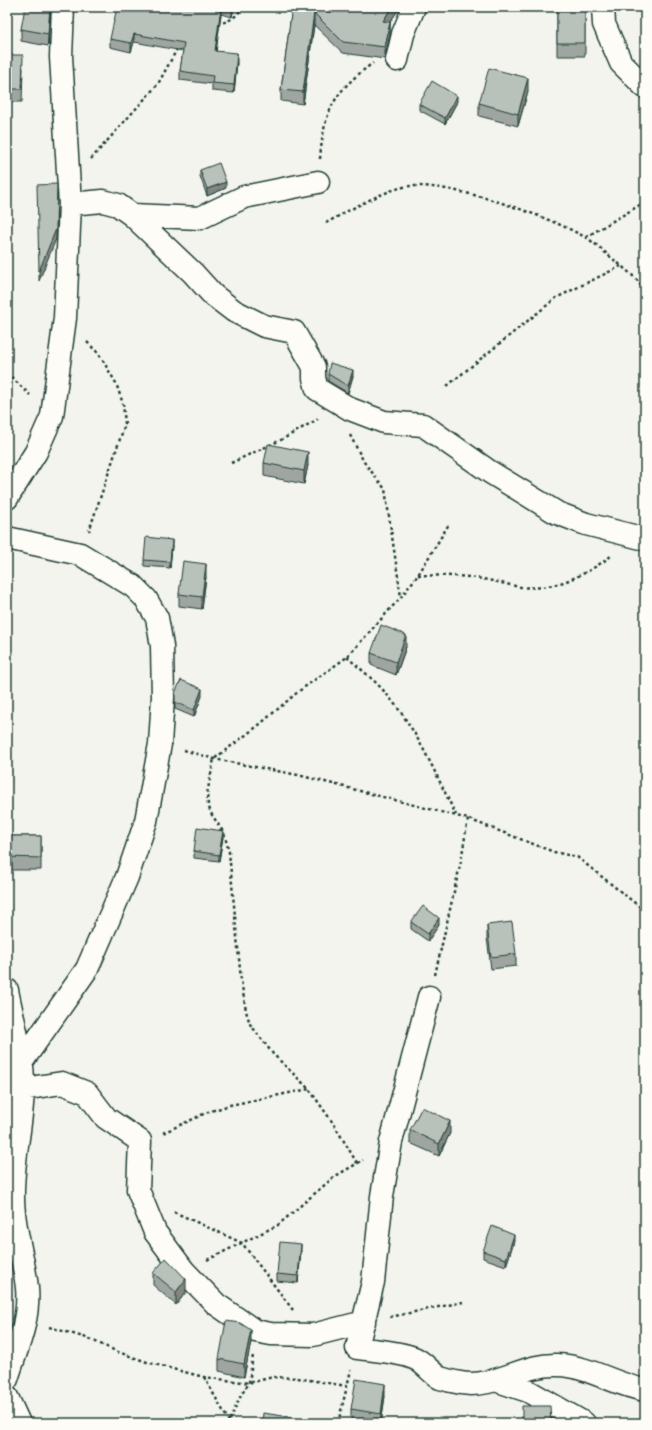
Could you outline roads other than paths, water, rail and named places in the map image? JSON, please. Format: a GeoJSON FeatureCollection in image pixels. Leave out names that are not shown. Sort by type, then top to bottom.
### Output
{"type":"FeatureCollection","features":[{"type":"Feature","properties":{"kind":"street"},"geometry":{"type":"LineString","coordinates":[[7,498],[36,452],[52,416],[65,318],[70,204],[61,57],[63,7]]}},
{"type":"Feature","properties":{"kind":"street"},"geometry":{"type":"LineString","coordinates":[[397,60],[403,34],[414,7]]}},
{"type":"Feature","properties":{"kind":"street"},"geometry":{"type":"LineString","coordinates":[[603,7],[604,24],[621,63],[645,87]]}},
{"type":"Feature","properties":{"kind":"street"},"geometry":{"type":"LineString","coordinates":[[132,215],[200,218],[244,197],[318,182]]}},
{"type":"Feature","properties":{"kind":"street"},"geometry":{"type":"LineString","coordinates":[[70,204],[103,201],[118,205],[132,215],[193,273],[213,295],[234,311],[264,326],[294,332],[314,367],[314,378],[317,389],[350,409],[384,422],[423,425],[490,472],[557,513],[586,524],[641,538]]}},
{"type":"Feature","properties":{"kind":"street"},"geometry":{"type":"LineString","coordinates":[[7,538],[80,554],[133,586],[146,600],[157,618],[162,646],[163,697],[160,744],[146,821],[124,884],[87,969],[21,1063]]}},
{"type":"Feature","properties":{"kind":"street"},"geometry":{"type":"LineString","coordinates":[[7,990],[21,1063],[23,1089],[12,1174],[13,1204],[27,1289],[26,1320],[7,1379]]}},
{"type":"Feature","properties":{"kind":"street"},"geometry":{"type":"LineString","coordinates":[[429,997],[391,1142],[382,1196],[373,1282],[357,1348],[399,1354],[415,1358],[440,1378],[461,1383],[476,1384],[495,1380],[538,1366],[559,1365],[585,1370],[645,1390]]}},
{"type":"Feature","properties":{"kind":"street"},"geometry":{"type":"LineString","coordinates":[[23,1089],[62,1082],[87,1093],[106,1118],[140,1141],[138,1190],[155,1232],[184,1272],[216,1304],[254,1331],[272,1334],[313,1335],[364,1322]]}},
{"type":"Feature","properties":{"kind":"street"},"geometry":{"type":"LineString","coordinates":[[495,1380],[528,1391],[584,1423]]}},
{"type":"Feature","properties":{"kind":"street"},"geometry":{"type":"LineString","coordinates":[[7,1397],[19,1423]]}}]}
